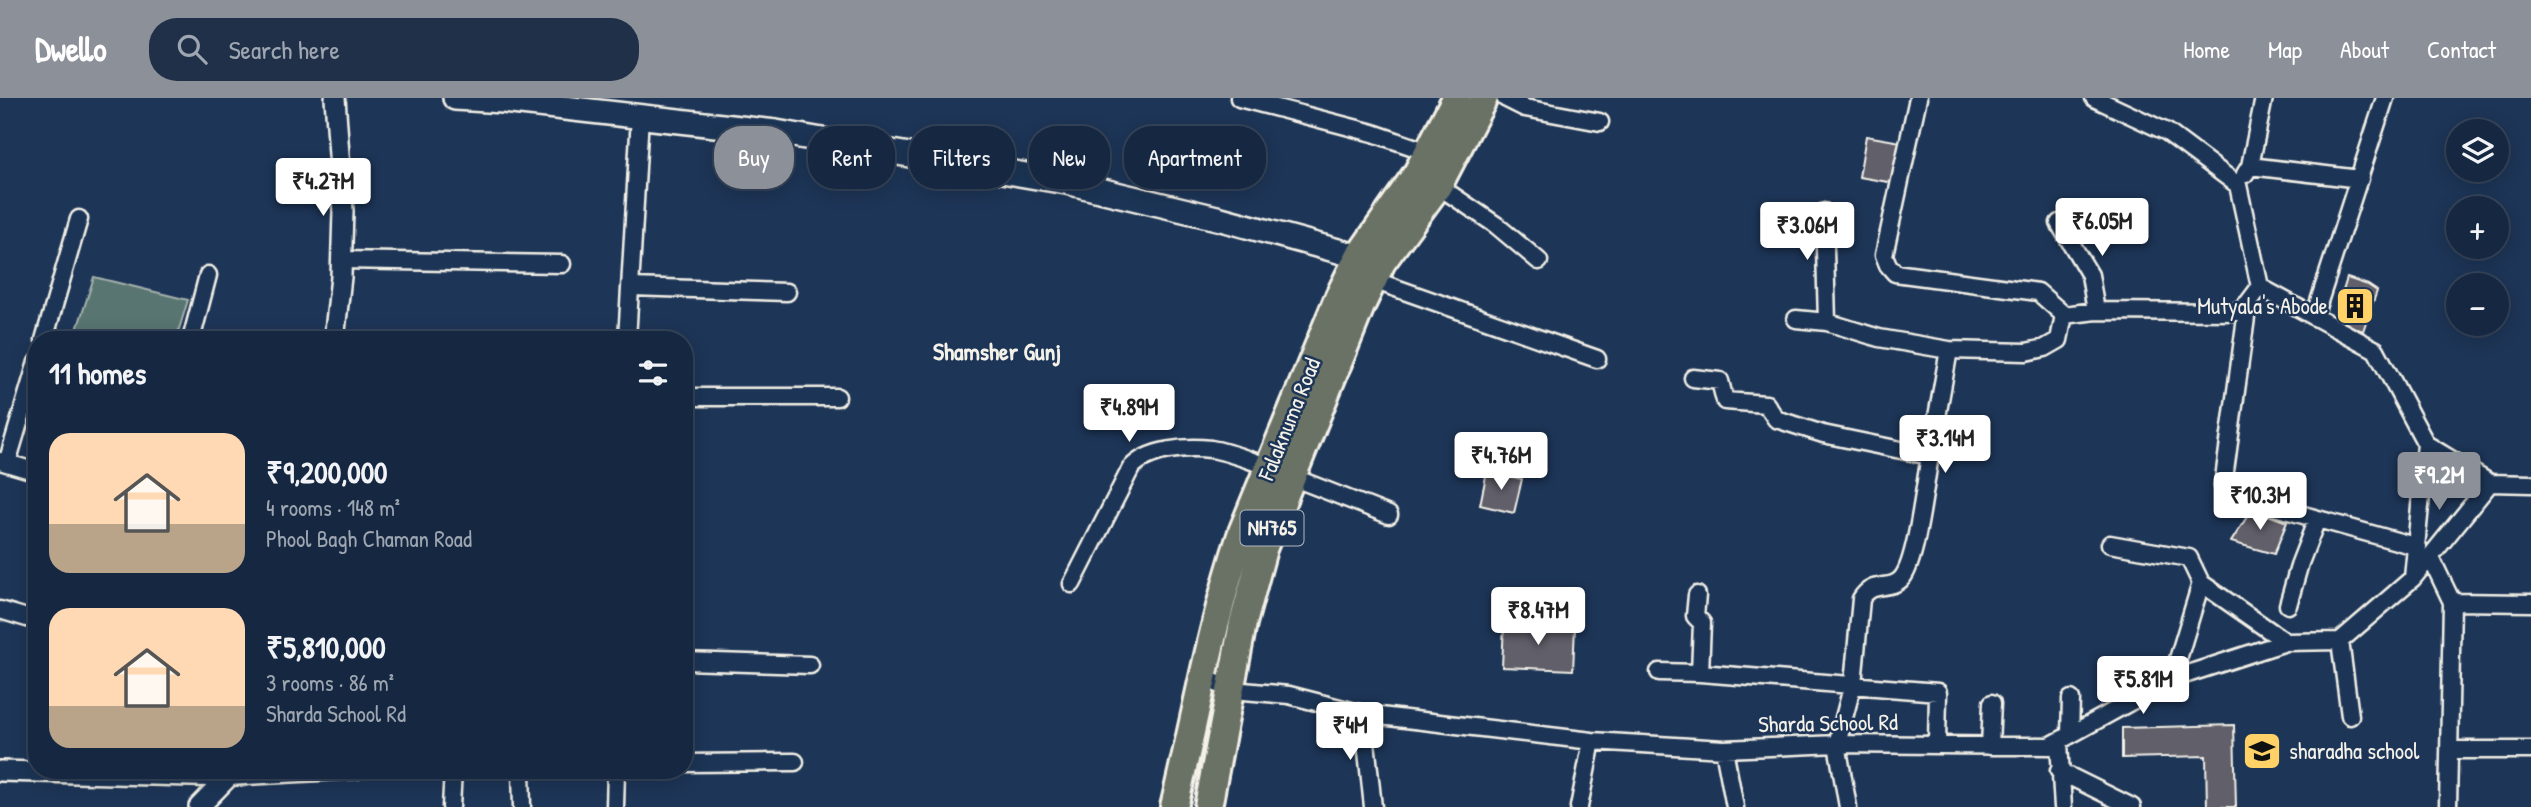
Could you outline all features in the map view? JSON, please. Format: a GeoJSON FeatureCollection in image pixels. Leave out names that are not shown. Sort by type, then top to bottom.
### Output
{"type":"FeatureCollection","features":[{"type":"Feature","properties":{"kind":"highway","name":"Falaknuma Road"},"geometry":{"type":"LineString","coordinates":[[1427,170],[1456,98]]}},
{"type":"Feature","properties":{"kind":"highway","name":"Falaknuma Road"},"geometry":{"type":"LineString","coordinates":[[1174,807],[1230,568],[1242,532],[1281,472],[1371,266],[1427,170],[1484,98]]}},
{"type":"Feature","properties":{"kind":"highway","name":"Falaknuma Road"},"geometry":{"type":"LineString","coordinates":[[1208,807],[1243,623],[1281,472]]}},
{"type":"Feature","properties":{"kind":"main road"},"geometry":{"type":"LineString","coordinates":[[455,98],[776,132],[1066,182],[1221,219],[1371,266]]}},
{"type":"Feature","properties":{"kind":"street"},"geometry":{"type":"LineString","coordinates":[[335,98],[343,211],[335,331]]}},
{"type":"Feature","properties":{"kind":"street"},"geometry":{"type":"LineString","coordinates":[[1239,98],[1373,133],[1427,170],[1539,261]]}},
{"type":"Feature","properties":{"kind":"street"},"geometry":{"type":"LineString","coordinates":[[1505,98],[1525,108],[1600,122]]}},
{"type":"Feature","properties":{"kind":"street"},"geometry":{"type":"LineString","coordinates":[[1918,98],[1884,255],[1895,273],[2038,292],[2064,315],[2096,311],[2237,312],[2260,287]]}},
{"type":"Feature","properties":{"kind":"street"},"geometry":{"type":"LineString","coordinates":[[2094,98],[2167,132],[2238,185],[2260,287],[2376,350],[2426,444],[2490,483],[2531,484]]}},
{"type":"Feature","properties":{"kind":"street"},"geometry":{"type":"LineString","coordinates":[[2238,185],[2250,166],[2264,98]]}},
{"type":"Feature","properties":{"kind":"street"},"geometry":{"type":"LineString","coordinates":[[2314,317],[2385,98]]}},
{"type":"Feature","properties":{"kind":"street"},"geometry":{"type":"LineString","coordinates":[[628,331],[640,116]]}},
{"type":"Feature","properties":{"kind":"street"},"geometry":{"type":"LineString","coordinates":[[2250,166],[2360,179]]}},
{"type":"Feature","properties":{"kind":"street"},"geometry":{"type":"LineString","coordinates":[[1824,212],[1827,322]]}},
{"type":"Feature","properties":{"kind":"street"},"geometry":{"type":"LineString","coordinates":[[47,331],[79,219]]}},
{"type":"Feature","properties":{"kind":"street"},"geometry":{"type":"LineString","coordinates":[[2059,223],[2090,275],[2096,311]]}},
{"type":"Feature","properties":{"kind":"street"},"geometry":{"type":"LineString","coordinates":[[341,260],[562,264]]}},
{"type":"Feature","properties":{"kind":"street"},"geometry":{"type":"LineString","coordinates":[[1371,266],[1597,359]]}},
{"type":"Feature","properties":{"kind":"street"},"geometry":{"type":"LineString","coordinates":[[193,331],[208,275]]}},
{"type":"Feature","properties":{"kind":"street"},"geometry":{"type":"LineString","coordinates":[[631,287],[787,292]]}},
{"type":"Feature","properties":{"kind":"street"},"geometry":{"type":"LineString","coordinates":[[2222,486],[2248,303]]}},
{"type":"Feature","properties":{"kind":"street"},"geometry":{"type":"LineString","coordinates":[[1796,319],[1827,322],[1879,338],[1949,350],[2025,352],[2045,348],[2059,340],[2064,315]]}},
{"type":"Feature","properties":{"kind":"street"},"geometry":{"type":"LineString","coordinates":[[1848,807],[1837,744],[1853,684],[1861,599],[1872,587],[1896,583],[1903,577],[1914,545],[1949,350]]}},
{"type":"Feature","properties":{"kind":"street"},"geometry":{"type":"LineString","coordinates":[[1693,378],[1720,381],[1725,401],[1766,404],[1776,419],[1823,434],[1930,456]]}},
{"type":"Feature","properties":{"kind":"street"},"geometry":{"type":"LineString","coordinates":[[28,388],[3,462],[28,469]]}},
{"type":"Feature","properties":{"kind":"street"},"geometry":{"type":"LineString","coordinates":[[693,397],[838,397]]}},
{"type":"Feature","properties":{"kind":"street"},"geometry":{"type":"LineString","coordinates":[[2413,578],[2426,444]]}},
{"type":"Feature","properties":{"kind":"street"},"geometry":{"type":"LineString","coordinates":[[1072,584],[1131,468],[1143,457],[1180,449],[1211,449],[1281,472],[1389,515]]}},
{"type":"Feature","properties":{"kind":"street"},"geometry":{"type":"LineString","coordinates":[[2350,716],[2340,641],[2413,578],[2490,483]]}},
{"type":"Feature","properties":{"kind":"street"},"geometry":{"type":"LineString","coordinates":[[2264,503],[2418,547]]}},
{"type":"Feature","properties":{"kind":"street"},"geometry":{"type":"LineString","coordinates":[[2288,605],[2317,519]]}},
{"type":"Feature","properties":{"kind":"street"},"geometry":{"type":"LineString","coordinates":[[2110,544],[2189,558],[2201,583],[2286,642]]}},
{"type":"Feature","properties":{"kind":"street"},"geometry":{"type":"LineString","coordinates":[[2431,558],[2452,602],[2448,807]]}},
{"type":"Feature","properties":{"kind":"street"},"geometry":{"type":"LineString","coordinates":[[2172,679],[2201,583]]}},
{"type":"Feature","properties":{"kind":"street"},"geometry":{"type":"LineString","coordinates":[[1697,595],[1695,616],[1702,623],[1700,673]]}},
{"type":"Feature","properties":{"kind":"street"},"geometry":{"type":"LineString","coordinates":[[2452,602],[2531,603]]}},
{"type":"Feature","properties":{"kind":"street"},"geometry":{"type":"LineString","coordinates":[[0,610],[28,618]]}},
{"type":"Feature","properties":{"kind":"street","name":"Sharda School Rd"},"geometry":{"type":"LineString","coordinates":[[1205,678],[1232,690],[1289,695],[1363,714],[1592,741],[1724,748],[1837,744],[2050,746],[2172,679],[2286,642],[2340,641]]}},
{"type":"Feature","properties":{"kind":"street"},"geometry":{"type":"LineString","coordinates":[[693,661],[810,664]]}},
{"type":"Feature","properties":{"kind":"street"},"geometry":{"type":"LineString","coordinates":[[1659,672],[1938,692],[1937,745]]}},
{"type":"Feature","properties":{"kind":"street"},"geometry":{"type":"LineString","coordinates":[[2063,807],[2059,771],[2071,699]]}},
{"type":"Feature","properties":{"kind":"street"},"geometry":{"type":"LineString","coordinates":[[1990,746],[1992,703]]}},
{"type":"Feature","properties":{"kind":"street"},"geometry":{"type":"LineString","coordinates":[[1363,714],[1373,807]]}},
{"type":"Feature","properties":{"kind":"street"},"geometry":{"type":"LineString","coordinates":[[1579,807],[1592,741]]}},
{"type":"Feature","properties":{"kind":"street"},"geometry":{"type":"LineString","coordinates":[[1724,748],[1735,807]]}},
{"type":"Feature","properties":{"kind":"street"},"geometry":{"type":"LineString","coordinates":[[2451,750],[2531,750]]}},
{"type":"Feature","properties":{"kind":"street"},"geometry":{"type":"LineString","coordinates":[[693,763],[795,762]]}},
{"type":"Feature","properties":{"kind":"street"},"geometry":{"type":"LineString","coordinates":[[0,771],[28,771]]}},
{"type":"Feature","properties":{"kind":"street"},"geometry":{"type":"LineString","coordinates":[[2059,771],[2132,807]]}},
{"type":"Feature","properties":{"kind":"street"},"geometry":{"type":"LineString","coordinates":[[199,807],[225,779]]}},
{"type":"Feature","properties":{"kind":"street"},"geometry":{"type":"LineString","coordinates":[[451,807],[453,779]]}},
{"type":"Feature","properties":{"kind":"street"},"geometry":{"type":"LineString","coordinates":[[521,779],[522,807]]}},
{"type":"Feature","properties":{"kind":"street"},"geometry":{"type":"LineString","coordinates":[[615,807],[616,779]]}},
{"type":"Feature","properties":{"kind":"green space"},"geometry":{"type":"Polygon","coordinates":[[[94,277],[188,300],[178,331],[77,331],[94,277]]]}},
{"type":"Feature","properties":{"kind":"building"},"geometry":{"type":"Polygon","coordinates":[[[1866,136],[1901,142],[1894,183],[1859,177],[1866,136]]]}},
{"type":"Feature","properties":{"kind":"building","name":"Mutyala's Abode"},"geometry":{"type":"Polygon","coordinates":[[[2347,278],[2377,291],[2363,331],[2334,320],[2347,278]]]}},
{"type":"Feature","properties":{"kind":"building"},"geometry":{"type":"Polygon","coordinates":[[[1487,471],[1522,479],[1514,513],[1480,505],[1487,471]]]}},
{"type":"Feature","properties":{"kind":"building"},"geometry":{"type":"Polygon","coordinates":[[[2252,509],[2287,522],[2274,554],[2231,542],[2252,509]]]}},
{"type":"Feature","properties":{"kind":"building"},"geometry":{"type":"Polygon","coordinates":[[[1504,624],[1575,627],[1573,670],[1502,667],[1504,624]]]}},
{"type":"Feature","properties":{"kind":"building"},"geometry":{"type":"Polygon","coordinates":[[[2234,725],[2236,807],[2207,807],[2206,756],[2122,758],[2122,728],[2234,725]]]}},
{"type":"Feature","properties":{"kind":"place","name":"Mutyala's Abode"},"geometry":{"type":"Point","coordinates":[2355,306]}},
{"type":"Feature","properties":{"kind":"place","name":"sharadha school"},"geometry":{"type":"Point","coordinates":[2262,751]}},
{"type":"Feature","properties":{"kind":"district","name":"Shamsher Gunj"},"geometry":{"type":"Point","coordinates":[997,352]}}]}
